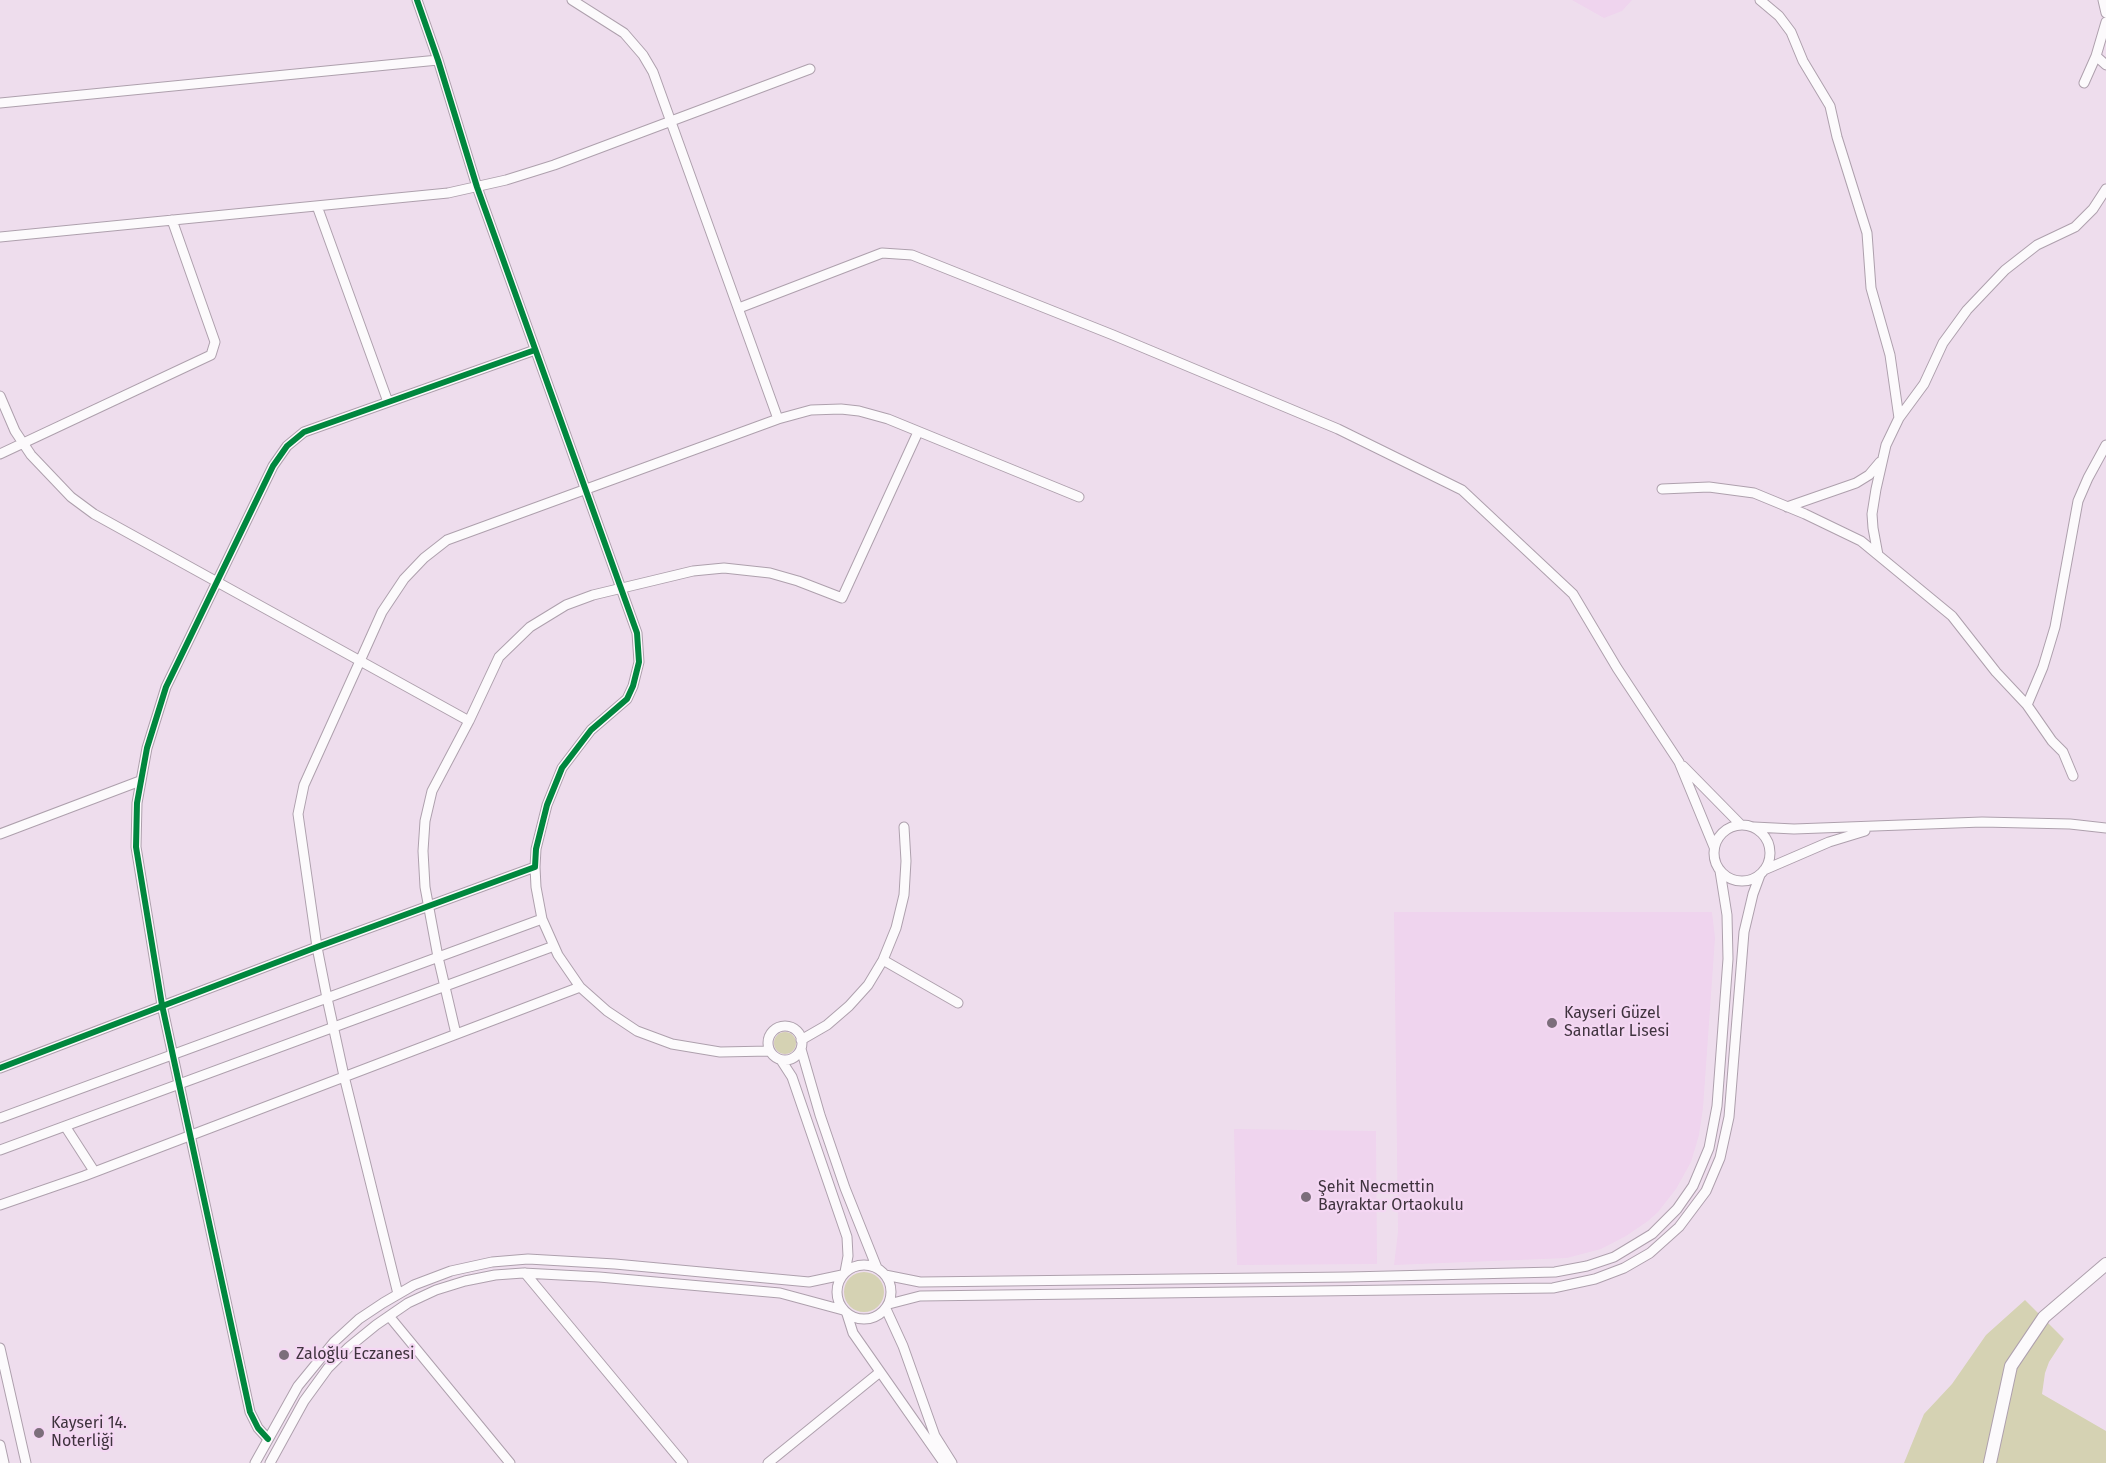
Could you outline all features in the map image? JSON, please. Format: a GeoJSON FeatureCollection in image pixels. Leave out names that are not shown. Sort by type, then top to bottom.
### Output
{"type":"FeatureCollection","features":[{"type":"Feature","properties":{"kind":"street"},"geometry":{"type":"LineString","coordinates":[[417,0],[477,187],[637,633],[639,652],[635,680],[627,699],[591,730],[562,768],[547,805],[535,867],[542,919],[568,972],[580,987],[625,1024],[661,1041],[708,1051],[770,1051],[781,1060],[792,1077],[847,1237],[848,1256],[836,1293],[853,1333],[944,1463]]}},
{"type":"Feature","properties":{"kind":"street"},"geometry":{"type":"LineString","coordinates":[[572,0],[624,33],[653,72],[778,419]]}},
{"type":"Feature","properties":{"kind":"street"},"geometry":{"type":"LineString","coordinates":[[1760,0],[1779,16],[1791,32],[1803,61],[1830,106],[1837,137],[1867,233],[1870,288],[1890,356],[1899,418]]}},
{"type":"Feature","properties":{"kind":"street"},"geometry":{"type":"LineString","coordinates":[[2103,0],[2106,13]]}},
{"type":"Feature","properties":{"kind":"street"},"geometry":{"type":"LineString","coordinates":[[2084,83],[2096,56],[2106,22]]}},
{"type":"Feature","properties":{"kind":"street"},"geometry":{"type":"LineString","coordinates":[[2096,56],[2106,65]]}},
{"type":"Feature","properties":{"kind":"street"},"geometry":{"type":"LineString","coordinates":[[0,103],[438,60]]}},
{"type":"Feature","properties":{"kind":"street"},"geometry":{"type":"LineString","coordinates":[[0,237],[448,194],[538,170],[810,69]]}},
{"type":"Feature","properties":{"kind":"street"},"geometry":{"type":"LineString","coordinates":[[1878,555],[1872,514],[1890,435],[1899,418],[1924,384],[1943,343],[1976,299],[2025,252],[2074,227],[2093,209],[2106,189]]}},
{"type":"Feature","properties":{"kind":"street"},"geometry":{"type":"LineString","coordinates":[[317,206],[388,402]]}},
{"type":"Feature","properties":{"kind":"street"},"geometry":{"type":"LineString","coordinates":[[0,454],[212,355],[215,342],[172,220]]}},
{"type":"Feature","properties":{"kind":"street"},"geometry":{"type":"LineString","coordinates":[[739,308],[882,253],[912,255],[1113,335],[1338,429],[1462,490],[1573,594],[1617,668],[1679,762],[1714,847],[1714,860],[1720,871],[1727,915],[1728,959],[1717,1106],[1709,1148],[1693,1185],[1669,1218],[1640,1243],[1614,1257],[1587,1266],[1555,1272],[1360,1277],[920,1282],[885,1275]]}},
{"type":"Feature","properties":{"kind":"street"},"geometry":{"type":"LineString","coordinates":[[268,1438],[254,1423],[250,1412],[162,1005],[138,864],[136,831],[140,781],[152,727],[166,687],[273,466],[287,446],[304,432],[535,350]]}},
{"type":"Feature","properties":{"kind":"street"},"geometry":{"type":"LineString","coordinates":[[0,396],[22,443],[61,488],[94,514],[469,721]]}},
{"type":"Feature","properties":{"kind":"street"},"geometry":{"type":"LineString","coordinates":[[398,1294],[327,998],[317,947],[299,822],[299,805],[304,785],[382,612],[396,589],[413,569],[447,540],[778,419],[811,410],[841,409],[872,414],[1079,497]]}},
{"type":"Feature","properties":{"kind":"street"},"geometry":{"type":"LineString","coordinates":[[456,1034],[428,906],[423,851],[428,806],[432,791],[499,657],[519,636],[542,618],[566,604],[593,595],[693,571],[740,569],[784,576],[842,598],[918,432]]}},
{"type":"Feature","properties":{"kind":"street"},"geometry":{"type":"LineString","coordinates":[[2027,705],[2043,667],[2055,627],[2078,501],[2106,445]]}},
{"type":"Feature","properties":{"kind":"street"},"geometry":{"type":"LineString","coordinates":[[1787,507],[1856,483],[1874,470],[1883,458]]}},
{"type":"Feature","properties":{"kind":"street"},"geometry":{"type":"LineString","coordinates":[[1662,489],[1709,487],[1754,494],[1861,541],[1952,616],[1996,672],[2027,705],[2068,759],[2073,776]]}},
{"type":"Feature","properties":{"kind":"street"},"geometry":{"type":"LineString","coordinates":[[1679,762],[1741,825]]}},
{"type":"Feature","properties":{"kind":"street"},"geometry":{"type":"LineString","coordinates":[[0,834],[140,781]]}},
{"type":"Feature","properties":{"kind":"street"},"geometry":{"type":"LineString","coordinates":[[1714,847],[1724,831],[1741,825],[1794,830],[1982,822],[2070,824],[2106,828]]}},
{"type":"Feature","properties":{"kind":"street"},"geometry":{"type":"LineString","coordinates":[[1720,871],[1730,879],[1742,881],[1755,878],[1846,836],[1897,825]]}},
{"type":"Feature","properties":{"kind":"street"},"geometry":{"type":"LineString","coordinates":[[781,1060],[791,1059],[801,1045],[849,1006],[868,985],[882,960],[896,928],[904,895],[906,861],[903,827]]}},
{"type":"Feature","properties":{"kind":"street"},"geometry":{"type":"LineString","coordinates":[[270,1463],[315,1384],[349,1347],[388,1316],[422,1296],[450,1285],[488,1276],[525,1273],[763,1290],[796,1296],[845,1312],[858,1319],[871,1319],[887,1306],[907,1298],[932,1296],[1553,1287],[1595,1279],[1624,1268],[1650,1253],[1679,1227],[1700,1200],[1720,1158],[1729,1117],[1744,932],[1753,894],[1769,859],[1769,846],[1764,835],[1754,827]]}},
{"type":"Feature","properties":{"kind":"street"},"geometry":{"type":"LineString","coordinates":[[0,1068],[162,1005],[535,867]]}},
{"type":"Feature","properties":{"kind":"street"},"geometry":{"type":"LineString","coordinates":[[0,1118],[542,919]]}},
{"type":"Feature","properties":{"kind":"street"},"geometry":{"type":"LineString","coordinates":[[0,1150],[554,946]]}},
{"type":"Feature","properties":{"kind":"street"},"geometry":{"type":"LineString","coordinates":[[882,960],[958,1003]]}},
{"type":"Feature","properties":{"kind":"street"},"geometry":{"type":"LineString","coordinates":[[0,1205],[580,987]]}},
{"type":"Feature","properties":{"kind":"street"},"geometry":{"type":"LineString","coordinates":[[770,1051],[770,1037],[779,1028],[793,1029],[801,1045],[820,1116],[845,1188],[877,1268]]}},
{"type":"Feature","properties":{"kind":"street"},"geometry":{"type":"LineString","coordinates":[[65,1126],[94,1171]]}},
{"type":"Feature","properties":{"kind":"street"},"geometry":{"type":"LineString","coordinates":[[255,1463],[298,1386],[321,1356],[359,1319],[398,1294],[432,1277],[464,1267],[528,1259],[604,1263],[809,1282],[844,1274],[857,1265],[870,1265],[877,1268],[885,1275],[891,1286],[887,1306],[935,1436],[952,1463]]}},
{"type":"Feature","properties":{"kind":"street"},"geometry":{"type":"LineString","coordinates":[[1990,1463],[2011,1366],[2044,1317],[2106,1264]]}},
{"type":"Feature","properties":{"kind":"street"},"geometry":{"type":"LineString","coordinates":[[525,1273],[683,1463]]}},
{"type":"Feature","properties":{"kind":"street"},"geometry":{"type":"LineString","coordinates":[[388,1316],[510,1463]]}},
{"type":"Feature","properties":{"kind":"street"},"geometry":{"type":"LineString","coordinates":[[0,1348],[26,1463]]}},
{"type":"Feature","properties":{"kind":"street"},"geometry":{"type":"LineString","coordinates":[[768,1463],[880,1372]]}},
{"type":"Feature","properties":{"kind":"street"},"geometry":{"type":"LineString","coordinates":[[0,1445],[4,1463]]}},
{"type":"Feature","properties":{"kind":"shaded area"},"geometry":{"type":"Polygon","coordinates":[[[1572,0],[1632,0],[1622,11],[1604,18],[1572,0]]]}},
{"type":"Feature","properties":{"kind":"shaded area","name":"Kayseri Güzel Sanatlar Lisesi"},"geometry":{"type":"Polygon","coordinates":[[[1394,912],[1712,912],[1715,938],[1703,1108],[1699,1135],[1691,1162],[1676,1189],[1648,1221],[1601,1249],[1567,1258],[1394,1265],[1398,1232],[1394,912]]]}},
{"type":"Feature","properties":{"kind":"shaded area"},"geometry":{"type":"Polygon","coordinates":[[[781,1032],[789,1032],[796,1039],[796,1047],[789,1054],[781,1054],[774,1047],[774,1039],[781,1032]]]}},
{"type":"Feature","properties":{"kind":"shaded area","name":"Şehit Necmettin Bayraktar Ortaokulu"},"geometry":{"type":"Polygon","coordinates":[[[1234,1129],[1376,1131],[1377,1264],[1237,1265],[1234,1129]]]}},
{"type":"Feature","properties":{"kind":"shaded area"},"geometry":{"type":"Polygon","coordinates":[[[864,1272],[872,1273],[878,1278],[883,1284],[883,1300],[878,1306],[872,1311],[864,1312],[856,1311],[850,1306],[845,1300],[844,1292],[845,1284],[850,1278],[856,1273],[864,1272]]]}},
{"type":"Feature","properties":{"kind":"shaded area"},"geometry":{"type":"Polygon","coordinates":[[[2025,1300],[2064,1339],[2049,1362],[2042,1394],[2106,1431],[2106,1463],[1904,1463],[1924,1414],[1952,1384],[1986,1335],[2025,1300]]]}},
{"type":"Feature","properties":{"kind":"cycle path"},"geometry":{"type":"LineString","coordinates":[[0,1068],[535,867],[536,849],[547,805],[562,768],[591,730],[627,699],[633,686],[639,662],[637,633],[477,187],[417,0]]}},
{"type":"Feature","properties":{"kind":"cycle path"},"geometry":{"type":"LineString","coordinates":[[268,1439],[258,1428],[250,1412],[162,1005],[136,847],[137,803],[147,748],[166,687],[273,466],[287,446],[304,432],[535,350]]}},
{"type":"Feature","properties":{"kind":"place","name":"Kayseri Güzel Sanatlar Lisesi"},"geometry":{"type":"Point","coordinates":[1552,1023]}},
{"type":"Feature","properties":{"kind":"place","name":"Şehit Necmettin Bayraktar Ortaokulu"},"geometry":{"type":"Point","coordinates":[1306,1197]}},
{"type":"Feature","properties":{"kind":"place","name":"Zaloğlu Eczanesi"},"geometry":{"type":"Point","coordinates":[284,1355]}},
{"type":"Feature","properties":{"kind":"place","name":"Kayseri 14. Noterliği"},"geometry":{"type":"Point","coordinates":[39,1433]}}]}
